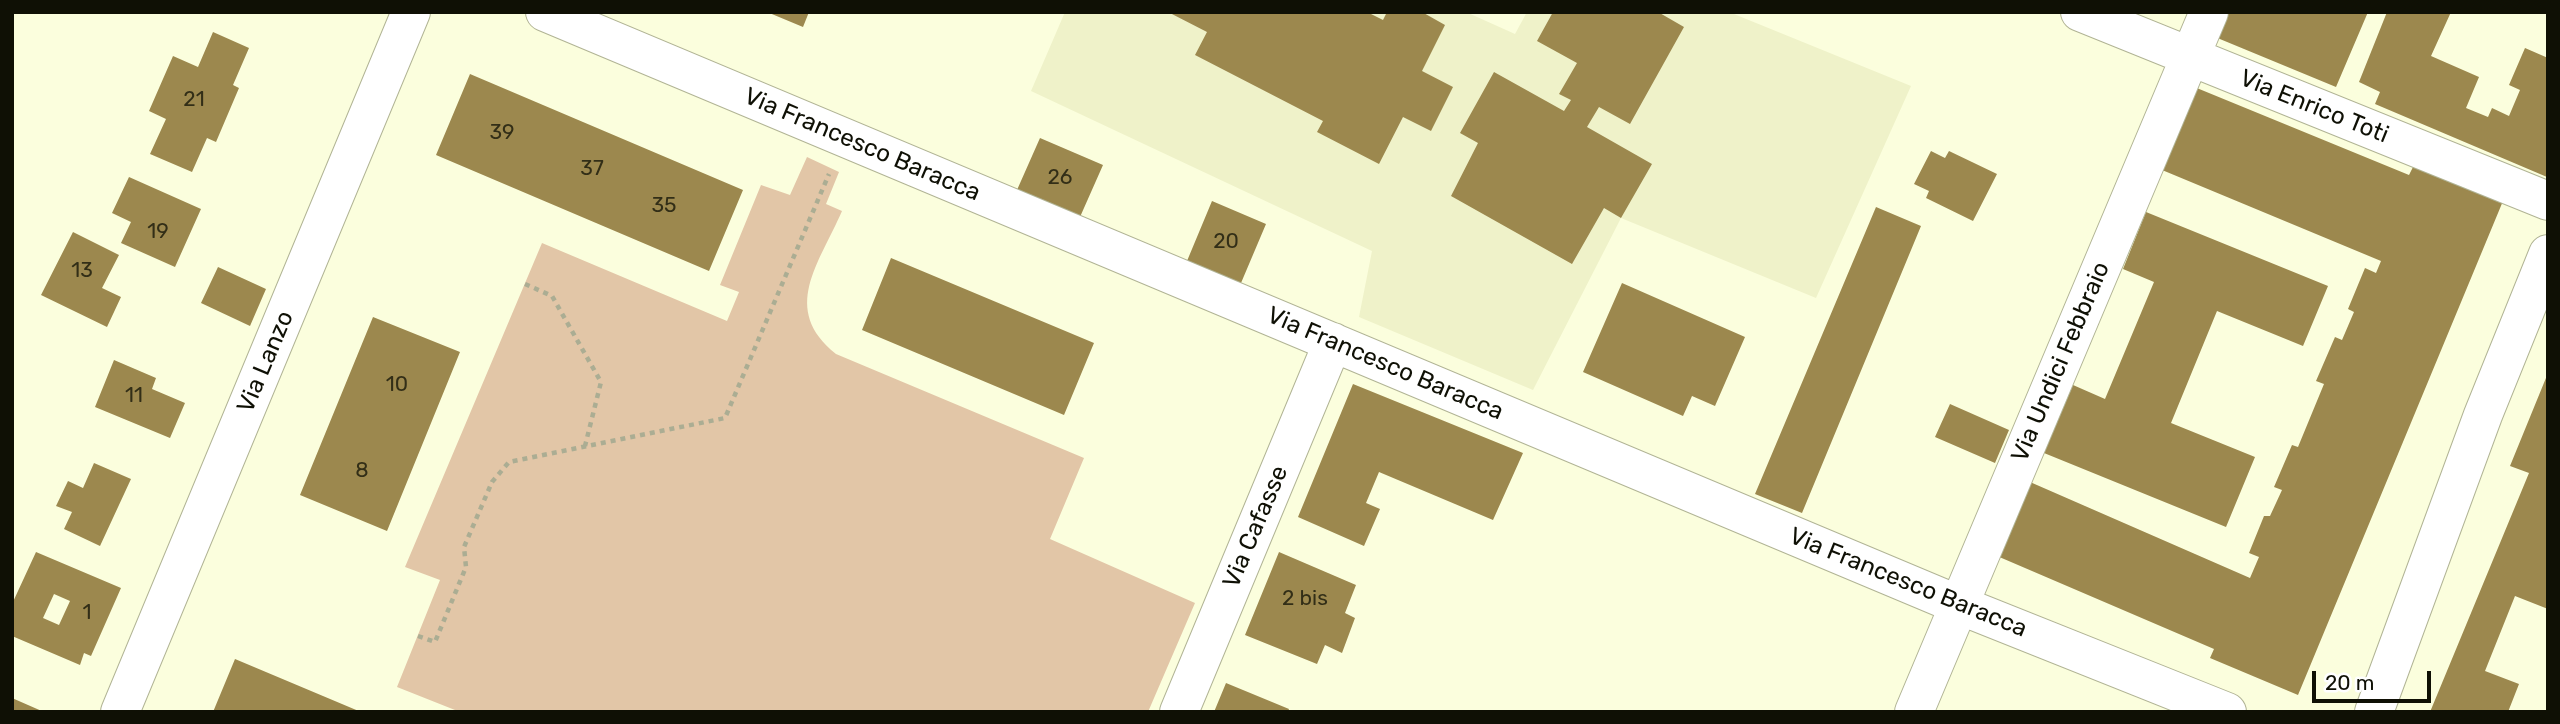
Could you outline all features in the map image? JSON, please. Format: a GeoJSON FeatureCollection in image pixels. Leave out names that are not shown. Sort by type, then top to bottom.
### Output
{"type":"FeatureCollection","features":[{"type":"Feature","properties":{"kind":"street","name":"Via Lanzo"},"geometry":{"type":"LineString","coordinates":[[120,712],[411,12]]}},
{"type":"Feature","properties":{"kind":"street","name":"Via Francesco Baracca"},"geometry":{"type":"LineString","coordinates":[[545,12],[1959,605],[2227,712]]}},
{"type":"Feature","properties":{"kind":"street","name":"Via Enrico Toti"},"geometry":{"type":"LineString","coordinates":[[2080,12],[2548,201]]}},
{"type":"Feature","properties":{"kind":"street","name":"Via Undici Febbraio"},"geometry":{"type":"LineString","coordinates":[[1914,712],[2209,12]]}},
{"type":"Feature","properties":{"kind":"street"},"geometry":{"type":"LineString","coordinates":[[2374,712],[2432,552],[2548,254]]}},
{"type":"Feature","properties":{"kind":"street","name":"Via Cafasse"},"geometry":{"type":"LineString","coordinates":[[1179,712],[1333,342]]}},
{"type":"Feature","properties":{"kind":"street"},"geometry":{"type":"LineString","coordinates":[[2352,712],[2432,552]]}},
{"type":"Feature","properties":{"kind":"path"},"geometry":{"type":"LineString","coordinates":[[418,636],[435,642],[466,567],[464,547],[492,482],[509,462],[725,418],[832,169]]}},
{"type":"Feature","properties":{"kind":"path"},"geometry":{"type":"LineString","coordinates":[[525,284],[552,296],[601,382],[584,446]]}},
{"type":"Feature","properties":{"kind":"shaded area"},"geometry":{"type":"Polygon","coordinates":[[[1065,12],[1466,12],[1515,34],[1527,12],[1729,12],[1911,86],[1816,298],[1621,218],[1533,390],[1359,317],[1372,251],[1031,91],[1065,12]]]}},
{"type":"Feature","properties":{"kind":"shaded area"},"geometry":{"type":"Polygon","coordinates":[[[807,157],[839,172],[826,204],[842,211],[809,286],[807,303],[810,320],[819,337],[836,354],[1084,458],[1050,539],[1195,603],[1148,712],[460,712],[397,687],[440,580],[405,567],[542,243],[727,321],[739,292],[720,285],[761,185],[790,195],[807,157]]]}},
{"type":"Feature","properties":{"kind":"building"},"geometry":{"type":"Polygon","coordinates":[[[767,12],[809,12],[803,27],[767,12]]]}},
{"type":"Feature","properties":{"kind":"building"},"geometry":{"type":"Polygon","coordinates":[[[1168,12],[1367,12],[1383,20],[1387,12],[1422,12],[1445,25],[1422,71],[1453,87],[1431,131],[1403,117],[1379,164],[1317,132],[1323,121],[1195,55],[1207,32],[1168,12]]]}},
{"type":"Feature","properties":{"kind":"building"},"geometry":{"type":"Polygon","coordinates":[[[1553,12],[1658,12],[1684,27],[1630,124],[1599,107],[1587,127],[1652,164],[1621,218],[1604,208],[1572,264],[1451,196],[1478,143],[1460,133],[1494,72],[1564,111],[1571,100],[1559,94],[1577,63],[1537,41],[1553,12]]]}},
{"type":"Feature","properties":{"kind":"building"},"geometry":{"type":"Polygon","coordinates":[[[2225,12],[2368,12],[2336,87],[2215,37],[2225,12]]]}},
{"type":"Feature","properties":{"kind":"building"},"geometry":{"type":"Polygon","coordinates":[[[2387,12],[2451,12],[2431,56],[2479,77],[2466,108],[2488,117],[2492,108],[2509,116],[2520,90],[2509,85],[2525,48],[2548,58],[2547,177],[2375,104],[2380,92],[2359,82],[2387,12]]]}},
{"type":"Feature","properties":{"kind":"building"},"geometry":{"type":"Polygon","coordinates":[[[213,32],[249,48],[233,85],[239,88],[216,142],[207,138],[192,172],[150,154],[166,119],[149,111],[173,56],[198,67],[213,32]]]}},
{"type":"Feature","properties":{"kind":"building"},"geometry":{"type":"Polygon","coordinates":[[[470,74],[743,190],[709,271],[436,155],[470,74]]]}},
{"type":"Feature","properties":{"kind":"building"},"geometry":{"type":"Polygon","coordinates":[[[2187,84],[2409,175],[2414,165],[2503,201],[2298,695],[2210,658],[2214,649],[1997,556],[2030,482],[2250,578],[2259,557],[2249,553],[2264,516],[2270,516],[2282,490],[2274,487],[2292,445],[2298,447],[2324,384],[2316,381],[2335,337],[2342,340],[2354,312],[2348,309],[2365,268],[2376,273],[2381,261],[2150,165],[2187,84]]]}},
{"type":"Feature","properties":{"kind":"building"},"geometry":{"type":"Polygon","coordinates":[[[1040,138],[1103,165],[1080,217],[1017,190],[1040,138]]]}},
{"type":"Feature","properties":{"kind":"building"},"geometry":{"type":"Polygon","coordinates":[[[1931,151],[1945,158],[1949,151],[1997,174],[1973,221],[1926,198],[1929,191],[1914,184],[1931,151]]]}},
{"type":"Feature","properties":{"kind":"building"},"geometry":{"type":"Polygon","coordinates":[[[129,177],[201,209],[175,267],[121,243],[131,222],[112,213],[129,177]]]}},
{"type":"Feature","properties":{"kind":"building"},"geometry":{"type":"Polygon","coordinates":[[[1212,201],[1266,224],[1241,283],[1187,261],[1212,201]]]}},
{"type":"Feature","properties":{"kind":"building"},"geometry":{"type":"Polygon","coordinates":[[[1876,207],[1921,226],[1802,513],[1755,494],[1876,207]]]}},
{"type":"Feature","properties":{"kind":"building"},"geometry":{"type":"Polygon","coordinates":[[[2146,212],[2328,286],[2303,346],[2217,311],[2171,423],[2255,457],[2226,527],[2044,453],[2073,385],[2105,399],[2154,282],[2123,269],[2146,212]]]}},
{"type":"Feature","properties":{"kind":"building"},"geometry":{"type":"Polygon","coordinates":[[[73,232],[119,255],[102,288],[121,297],[107,327],[41,295],[73,232]]]}},
{"type":"Feature","properties":{"kind":"building"},"geometry":{"type":"Polygon","coordinates":[[[891,258],[1094,343],[1064,415],[862,330],[891,258]]]}},
{"type":"Feature","properties":{"kind":"building"},"geometry":{"type":"Polygon","coordinates":[[[218,267],[266,289],[250,326],[201,303],[218,267]]]}},
{"type":"Feature","properties":{"kind":"building"},"geometry":{"type":"Polygon","coordinates":[[[1622,283],[1745,337],[1715,406],[1692,396],[1683,416],[1583,372],[1622,283]]]}},
{"type":"Feature","properties":{"kind":"building"},"geometry":{"type":"Polygon","coordinates":[[[373,317],[460,352],[387,531],[300,495],[373,317]]]}},
{"type":"Feature","properties":{"kind":"building"},"geometry":{"type":"Polygon","coordinates":[[[114,360],[156,378],[152,389],[185,403],[170,438],[95,407],[114,360]]]}},
{"type":"Feature","properties":{"kind":"building"},"geometry":{"type":"Polygon","coordinates":[[[2548,373],[2548,609],[2515,596],[2485,671],[2519,684],[2508,712],[2430,712],[2529,473],[2510,466],[2548,373]]]}},
{"type":"Feature","properties":{"kind":"building"},"geometry":{"type":"Polygon","coordinates":[[[1353,384],[1523,453],[1493,520],[1379,472],[1366,503],[1380,509],[1364,546],[1298,517],[1353,384]]]}},
{"type":"Feature","properties":{"kind":"building"},"geometry":{"type":"Polygon","coordinates":[[[1950,404],[2009,430],[1995,463],[1935,437],[1950,404]]]}},
{"type":"Feature","properties":{"kind":"building"},"geometry":{"type":"Polygon","coordinates":[[[94,463],[131,479],[100,546],[64,529],[72,512],[56,506],[68,481],[83,488],[94,463]]]}},
{"type":"Feature","properties":{"kind":"building"},"geometry":{"type":"Polygon","coordinates":[[[36,552],[121,588],[91,656],[84,653],[80,665],[12,636],[12,604],[36,552]],[[54,594],[43,618],[59,625],[70,601],[54,594]]]}},
{"type":"Feature","properties":{"kind":"building"},"geometry":{"type":"Polygon","coordinates":[[[1279,552],[1356,585],[1345,613],[1355,618],[1342,653],[1325,645],[1317,664],[1245,635],[1279,552]]]}},
{"type":"Feature","properties":{"kind":"building"},"geometry":{"type":"Polygon","coordinates":[[[235,659],[361,712],[213,712],[235,659]]]}},
{"type":"Feature","properties":{"kind":"building"},"geometry":{"type":"Polygon","coordinates":[[[1226,683],[1289,709],[1288,712],[1214,712],[1226,683]]]}},
{"type":"Feature","properties":{"kind":"building"},"geometry":{"type":"Polygon","coordinates":[[[12,698],[44,712],[12,712],[12,698]]]}}]}
